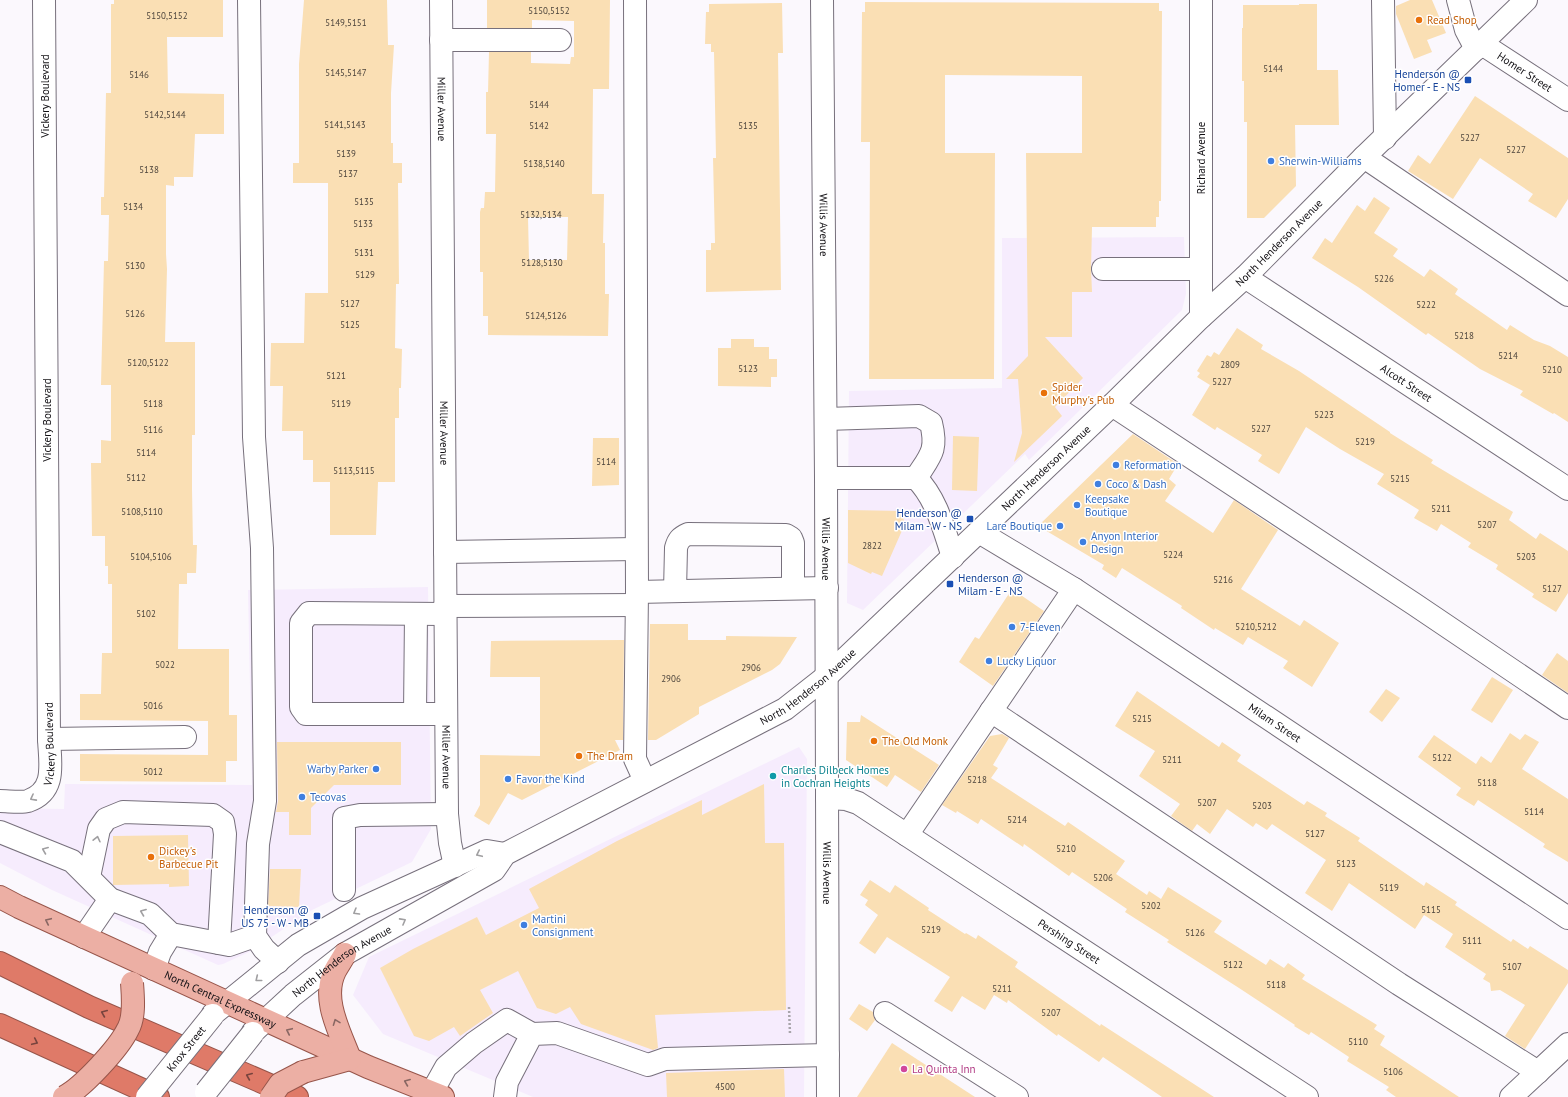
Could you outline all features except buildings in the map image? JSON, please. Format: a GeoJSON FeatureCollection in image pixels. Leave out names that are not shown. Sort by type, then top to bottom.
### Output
{"type":"FeatureCollection","features":[{"type":"Feature","properties":{"kind":"highway"},"geometry":{"type":"LineString","coordinates":[[0,963],[89,1007],[297,1097]]}},
{"type":"Feature","properties":{"kind":"highway"},"geometry":{"type":"LineString","coordinates":[[0,1025],[158,1097]]}},
{"type":"Feature","properties":{"kind":"main road","name":"North Central Expressway"},"geometry":{"type":"LineString","coordinates":[[0,897],[19,908],[154,969],[220,1008],[259,1027],[350,1059],[437,1095]]}},
{"type":"Feature","properties":{"kind":"main road"},"geometry":{"type":"LineString","coordinates":[[64,1097],[81,1085],[106,1059],[128,1029],[134,1004],[132,983],[128,967],[112,950]]}},
{"type":"Feature","properties":{"kind":"main road"},"geometry":{"type":"LineString","coordinates":[[271,1097],[280,1084],[303,1072],[350,1059],[334,1014],[330,995],[334,972],[345,954]]}},
{"type":"Feature","properties":{"kind":"street","name":"Vickery Boulevard"},"geometry":{"type":"LineString","coordinates":[[0,801],[28,801],[43,792],[49,785],[50,772],[44,0]]}},
{"type":"Feature","properties":{"kind":"street"},"geometry":{"type":"LineString","coordinates":[[249,0],[254,437],[262,548],[265,800],[258,844],[255,936],[264,949],[278,962]]}},
{"type":"Feature","properties":{"kind":"street","name":"Miller Avenue"},"geometry":{"type":"LineString","coordinates":[[441,0],[447,814],[450,843],[455,866]]}},
{"type":"Feature","properties":{"kind":"street"},"geometry":{"type":"LineString","coordinates":[[635,0],[635,759],[645,781]]}},
{"type":"Feature","properties":{"kind":"street","name":"Willis Avenue"},"geometry":{"type":"LineString","coordinates":[[822,0],[827,588],[828,1097]]}},
{"type":"Feature","properties":{"kind":"street","name":"Richard Avenue"},"geometry":{"type":"LineString","coordinates":[[1201,0],[1201,317]]}},
{"type":"Feature","properties":{"kind":"street"},"geometry":{"type":"LineString","coordinates":[[1383,0],[1385,138]]}},
{"type":"Feature","properties":{"kind":"street"},"geometry":{"type":"LineString","coordinates":[[1458,0],[1466,30],[1479,47]]}},
{"type":"Feature","properties":{"kind":"street","name":"North Henderson Avenue"},"geometry":{"type":"LineString","coordinates":[[202,1097],[259,1027],[293,995],[345,954],[494,870],[505,854],[785,709],[827,676],[1112,405],[1201,317],[1245,277],[1364,157],[1526,0]]}},
{"type":"Feature","properties":{"kind":"street"},"geometry":{"type":"LineString","coordinates":[[441,40],[560,40]]}},
{"type":"Feature","properties":{"kind":"street","name":"Homer Street"},"geometry":{"type":"LineString","coordinates":[[1479,47],[1568,100]]}},
{"type":"Feature","properties":{"kind":"street"},"geometry":{"type":"LineString","coordinates":[[1364,157],[1568,295]]}},
{"type":"Feature","properties":{"kind":"street"},"geometry":{"type":"LineString","coordinates":[[1103,269],[1201,269]]}},
{"type":"Feature","properties":{"kind":"street","name":"Alcott Street"},"geometry":{"type":"LineString","coordinates":[[1245,277],[1568,489]]}},
{"type":"Feature","properties":{"kind":"street"},"geometry":{"type":"LineString","coordinates":[[1112,405],[1414,604],[1568,708]]}},
{"type":"Feature","properties":{"kind":"street"},"geometry":{"type":"LineString","coordinates":[[826,419],[919,416],[931,423],[934,450],[916,478]]}},
{"type":"Feature","properties":{"kind":"street"},"geometry":{"type":"LineString","coordinates":[[826,478],[916,478],[926,488],[936,510],[953,557]]}},
{"type":"Feature","properties":{"kind":"street","name":"Milam Street"},"geometry":{"type":"LineString","coordinates":[[979,532],[1074,589],[1568,918]]}},
{"type":"Feature","properties":{"kind":"street"},"geometry":{"type":"LineString","coordinates":[[675,591],[677,541],[688,534],[786,535],[791,538],[793,542],[793,588]]}},
{"type":"Feature","properties":{"kind":"street"},"geometry":{"type":"LineString","coordinates":[[445,552],[636,549]]}},
{"type":"Feature","properties":{"kind":"street"},"geometry":{"type":"LineString","coordinates":[[446,714],[306,714],[300,707],[300,622],[309,613],[416,614],[445,610],[636,598],[675,591],[827,588]]}},
{"type":"Feature","properties":{"kind":"street"},"geometry":{"type":"LineString","coordinates":[[907,836],[1074,589]]}},
{"type":"Feature","properties":{"kind":"street"},"geometry":{"type":"LineString","coordinates":[[415,714],[416,614]]}},
{"type":"Feature","properties":{"kind":"street"},"geometry":{"type":"LineString","coordinates":[[991,711],[1399,984],[1538,1072]]}},
{"type":"Feature","properties":{"kind":"street"},"geometry":{"type":"LineString","coordinates":[[49,739],[185,737]]}},
{"type":"Feature","properties":{"kind":"street","name":"Pershing Street"},"geometry":{"type":"LineString","coordinates":[[827,798],[846,799],[858,803],[1307,1097]]}},
{"type":"Feature","properties":{"kind":"street"},"geometry":{"type":"LineString","coordinates":[[89,878],[100,829],[106,819],[123,812],[213,815],[223,822],[225,834],[219,943]]}},
{"type":"Feature","properties":{"kind":"street"},"geometry":{"type":"LineString","coordinates":[[344,890],[344,818],[360,815],[447,814]]}},
{"type":"Feature","properties":{"kind":"street"},"geometry":{"type":"LineString","coordinates":[[0,832],[72,861],[110,899],[150,914],[171,934],[229,945],[255,936]]}},
{"type":"Feature","properties":{"kind":"street"},"geometry":{"type":"LineString","coordinates":[[225,843],[258,844]]}},
{"type":"Feature","properties":{"kind":"street"},"geometry":{"type":"LineString","coordinates":[[220,1008],[298,945],[362,908],[487,851],[505,854]]}},
{"type":"Feature","properties":{"kind":"street"},"geometry":{"type":"LineString","coordinates":[[84,937],[110,899]]}},
{"type":"Feature","properties":{"kind":"street"},"geometry":{"type":"LineString","coordinates":[[154,969],[160,952],[171,934]]}},
{"type":"Feature","properties":{"kind":"street","name":"Knox Street"},"geometry":{"type":"LineString","coordinates":[[147,1097],[220,1008]]}},
{"type":"Feature","properties":{"kind":"street"},"geometry":{"type":"LineString","coordinates":[[885,1013],[1017,1097]]}},
{"type":"Feature","properties":{"kind":"street"},"geometry":{"type":"LineString","coordinates":[[437,1095],[446,1066],[474,1043],[507,1020],[532,1034],[557,1033],[648,1065],[665,1059],[828,1055]]}},
{"type":"Feature","properties":{"kind":"street"},"geometry":{"type":"LineString","coordinates":[[505,1097],[507,1082],[532,1034]]}},
{"type":"Feature","properties":{"kind":"street"},"geometry":{"type":"LineString","coordinates":[[1511,1097],[1568,1044]]}},
{"type":"Feature","properties":{"kind":"path"},"geometry":{"type":"LineString","coordinates":[[789,1007],[790,1056]]}},
{"type":"Feature","properties":{"kind":"shaded area"},"geometry":{"type":"Polygon","coordinates":[[[1184,237],[1186,294],[1182,310],[1029,460],[1025,454],[863,610],[847,603],[849,391],[1002,388],[1002,238],[1184,237]]]}},
{"type":"Feature","properties":{"kind":"shaded area"},"geometry":{"type":"Polygon","coordinates":[[[428,587],[431,829],[412,862],[312,910],[249,952],[218,965],[52,890],[0,863],[0,808],[64,809],[65,784],[252,785],[248,590],[428,587]]]}},
{"type":"Feature","properties":{"kind":"shaded area"},"geometry":{"type":"Polygon","coordinates":[[[799,747],[807,759],[804,1097],[533,1097],[383,1034],[353,995],[369,957],[799,747]]]}},
{"type":"Feature","properties":{"kind":"place","name":"Read Shop"},"geometry":{"type":"Point","coordinates":[1419,20]}},
{"type":"Feature","properties":{"kind":"place","name":"Henderson @ Homer - E - NS"},"geometry":{"type":"Point","coordinates":[1468,80]}},
{"type":"Feature","properties":{"kind":"place","name":"Sherwin-Williams"},"geometry":{"type":"Point","coordinates":[1271,161]}},
{"type":"Feature","properties":{"kind":"place","name":"Spider Murphy's Pub"},"geometry":{"type":"Point","coordinates":[1044,393]}},
{"type":"Feature","properties":{"kind":"place","name":"Reformation"},"geometry":{"type":"Point","coordinates":[1116,465]}},
{"type":"Feature","properties":{"kind":"place","name":"Coco & Dash"},"geometry":{"type":"Point","coordinates":[1098,484]}},
{"type":"Feature","properties":{"kind":"place","name":"Keepsake Boutique"},"geometry":{"type":"Point","coordinates":[1077,505]}},
{"type":"Feature","properties":{"kind":"place","name":"Henderson @ Milam - W - NS"},"geometry":{"type":"Point","coordinates":[970,519]}},
{"type":"Feature","properties":{"kind":"place","name":"Lare Boutique"},"geometry":{"type":"Point","coordinates":[1060,526]}},
{"type":"Feature","properties":{"kind":"place","name":"Anyon Interior Design"},"geometry":{"type":"Point","coordinates":[1083,542]}},
{"type":"Feature","properties":{"kind":"place","name":"Henderson @ Milam - E - NS"},"geometry":{"type":"Point","coordinates":[950,584]}},
{"type":"Feature","properties":{"kind":"place","name":"7-Eleven"},"geometry":{"type":"Point","coordinates":[1012,627]}},
{"type":"Feature","properties":{"kind":"place","name":"Lucky Liquor"},"geometry":{"type":"Point","coordinates":[989,661]}},
{"type":"Feature","properties":{"kind":"place","name":"The Old Monk"},"geometry":{"type":"Point","coordinates":[874,741]}},
{"type":"Feature","properties":{"kind":"place","name":"The Dram"},"geometry":{"type":"Point","coordinates":[579,756]}},
{"type":"Feature","properties":{"kind":"place","name":"Warby Parker"},"geometry":{"type":"Point","coordinates":[376,769]}},
{"type":"Feature","properties":{"kind":"place","name":"Charles Dilbeck Homes in Cochran Heights"},"geometry":{"type":"Point","coordinates":[773,776]}},
{"type":"Feature","properties":{"kind":"place","name":"Favor the Kind"},"geometry":{"type":"Point","coordinates":[508,779]}},
{"type":"Feature","properties":{"kind":"place","name":"Tecovas"},"geometry":{"type":"Point","coordinates":[302,797]}},
{"type":"Feature","properties":{"kind":"place","name":"Dickey's Barbecue Pit"},"geometry":{"type":"Point","coordinates":[151,857]}},
{"type":"Feature","properties":{"kind":"place","name":"Henderson @ US 75 - W - MB"},"geometry":{"type":"Point","coordinates":[317,916]}},
{"type":"Feature","properties":{"kind":"place","name":"Martini Consignment"},"geometry":{"type":"Point","coordinates":[524,925]}},
{"type":"Feature","properties":{"kind":"place","name":"La Quinta Inn"},"geometry":{"type":"Point","coordinates":[904,1069]}}]}
